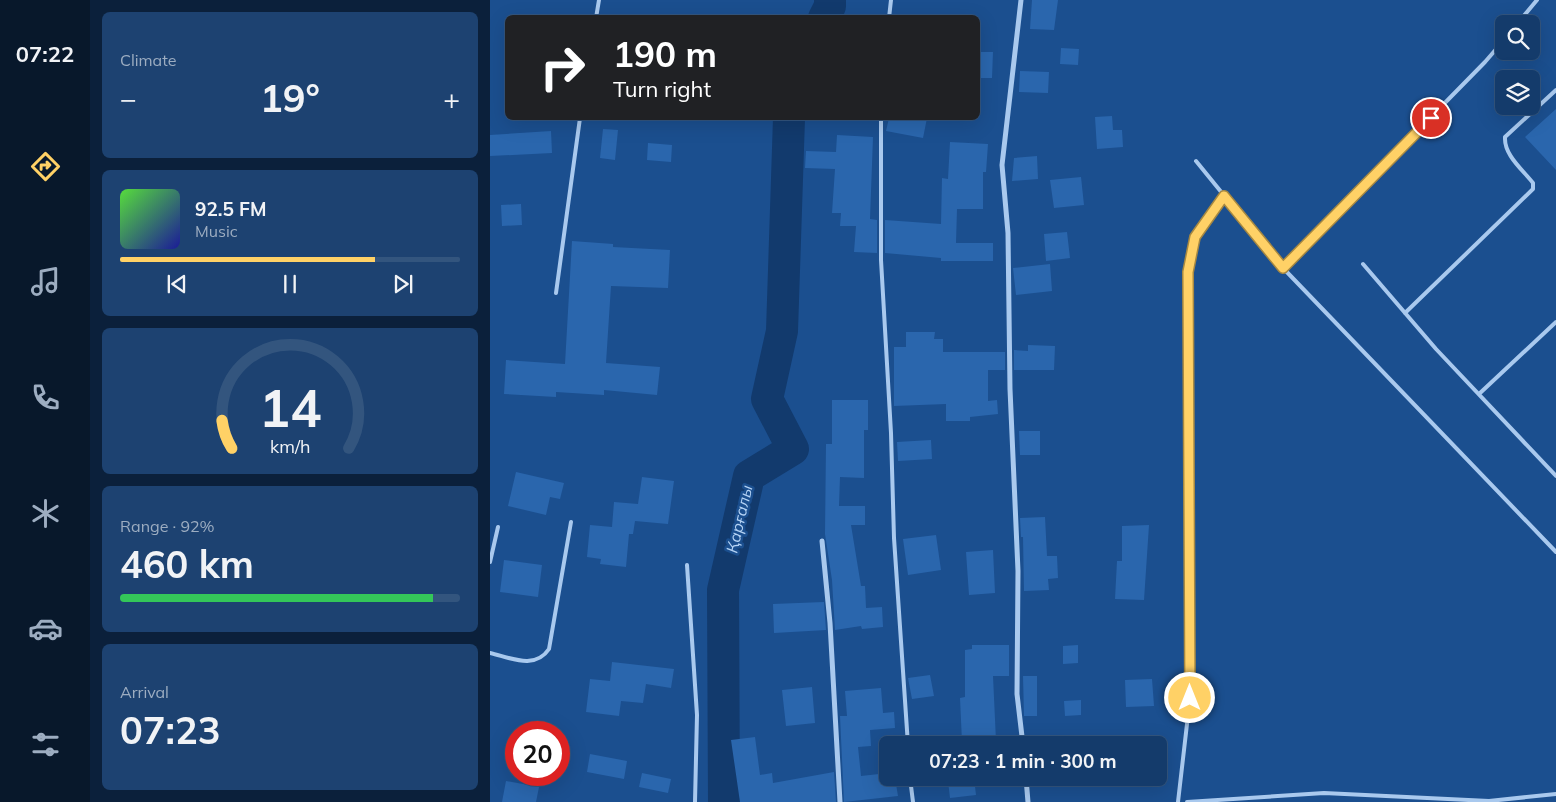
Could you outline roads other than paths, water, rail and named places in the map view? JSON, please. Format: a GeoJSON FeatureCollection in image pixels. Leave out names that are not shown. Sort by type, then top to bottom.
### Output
{"type":"FeatureCollection","features":[{"type":"Feature","properties":{"kind":"street"},"geometry":{"type":"LineString","coordinates":[[1021,0],[1002,165],[1008,233],[1010,398],[1018,571],[1017,694],[1021,736]]}},
{"type":"Feature","properties":{"kind":"street"},"geometry":{"type":"LineString","coordinates":[[822,541],[830,623],[840,802]]}},
{"type":"Feature","properties":{"kind":"street"},"geometry":{"type":"LineString","coordinates":[[1027,786],[1028,802]]}},
{"type":"Feature","properties":{"kind":"lane"},"geometry":{"type":"LineString","coordinates":[[596,15],[599,0]]}},
{"type":"Feature","properties":{"kind":"lane"},"geometry":{"type":"LineString","coordinates":[[889,15],[891,0]]}},
{"type":"Feature","properties":{"kind":"lane"},"geometry":{"type":"LineString","coordinates":[[1524,15],[1537,0]]}},
{"type":"Feature","properties":{"kind":"lane"},"geometry":{"type":"LineString","coordinates":[[1283,268],[1495,50]]}},
{"type":"Feature","properties":{"kind":"lane"},"geometry":{"type":"LineString","coordinates":[[1405,313],[1533,189],[1533,182],[1507,152],[1504,145],[1505,137],[1556,90]]}},
{"type":"Feature","properties":{"kind":"lane"},"geometry":{"type":"LineString","coordinates":[[556,293],[580,120]]}},
{"type":"Feature","properties":{"kind":"lane"},"geometry":{"type":"LineString","coordinates":[[881,120],[881,260],[891,433],[894,538],[907,736]]}},
{"type":"Feature","properties":{"kind":"lane"},"geometry":{"type":"LineString","coordinates":[[1196,161],[1283,268],[1556,552]]}},
{"type":"Feature","properties":{"kind":"lane"},"geometry":{"type":"LineString","coordinates":[[1178,802],[1190,698],[1188,272],[1195,237],[1224,196]]}},
{"type":"Feature","properties":{"kind":"lane"},"geometry":{"type":"LineString","coordinates":[[1363,264],[1478,394],[1556,476]]}},
{"type":"Feature","properties":{"kind":"lane"},"geometry":{"type":"LineString","coordinates":[[1478,394],[1556,322]]}},
{"type":"Feature","properties":{"kind":"lane"},"geometry":{"type":"LineString","coordinates":[[490,653],[530,662],[544,656],[549,649],[571,522]]}},
{"type":"Feature","properties":{"kind":"lane"},"geometry":{"type":"LineString","coordinates":[[490,562],[498,527]]}},
{"type":"Feature","properties":{"kind":"lane"},"geometry":{"type":"LineString","coordinates":[[687,565],[697,715],[695,802]]}},
{"type":"Feature","properties":{"kind":"lane"},"geometry":{"type":"LineString","coordinates":[[911,786],[913,802]]}},
{"type":"Feature","properties":{"kind":"lane"},"geometry":{"type":"LineString","coordinates":[[1188,802],[1324,793],[1490,802],[1556,794]]}},
{"type":"Feature","properties":{"kind":"waterway","name":"Қарғалы"},"geometry":{"type":"LineString","coordinates":[[826,15],[830,6],[830,0]]}},
{"type":"Feature","properties":{"kind":"waterway","name":"Қарғалы"},"geometry":{"type":"LineString","coordinates":[[724,802],[723,590],[749,476],[793,449],[767,399],[782,331],[789,120]]}}]}
